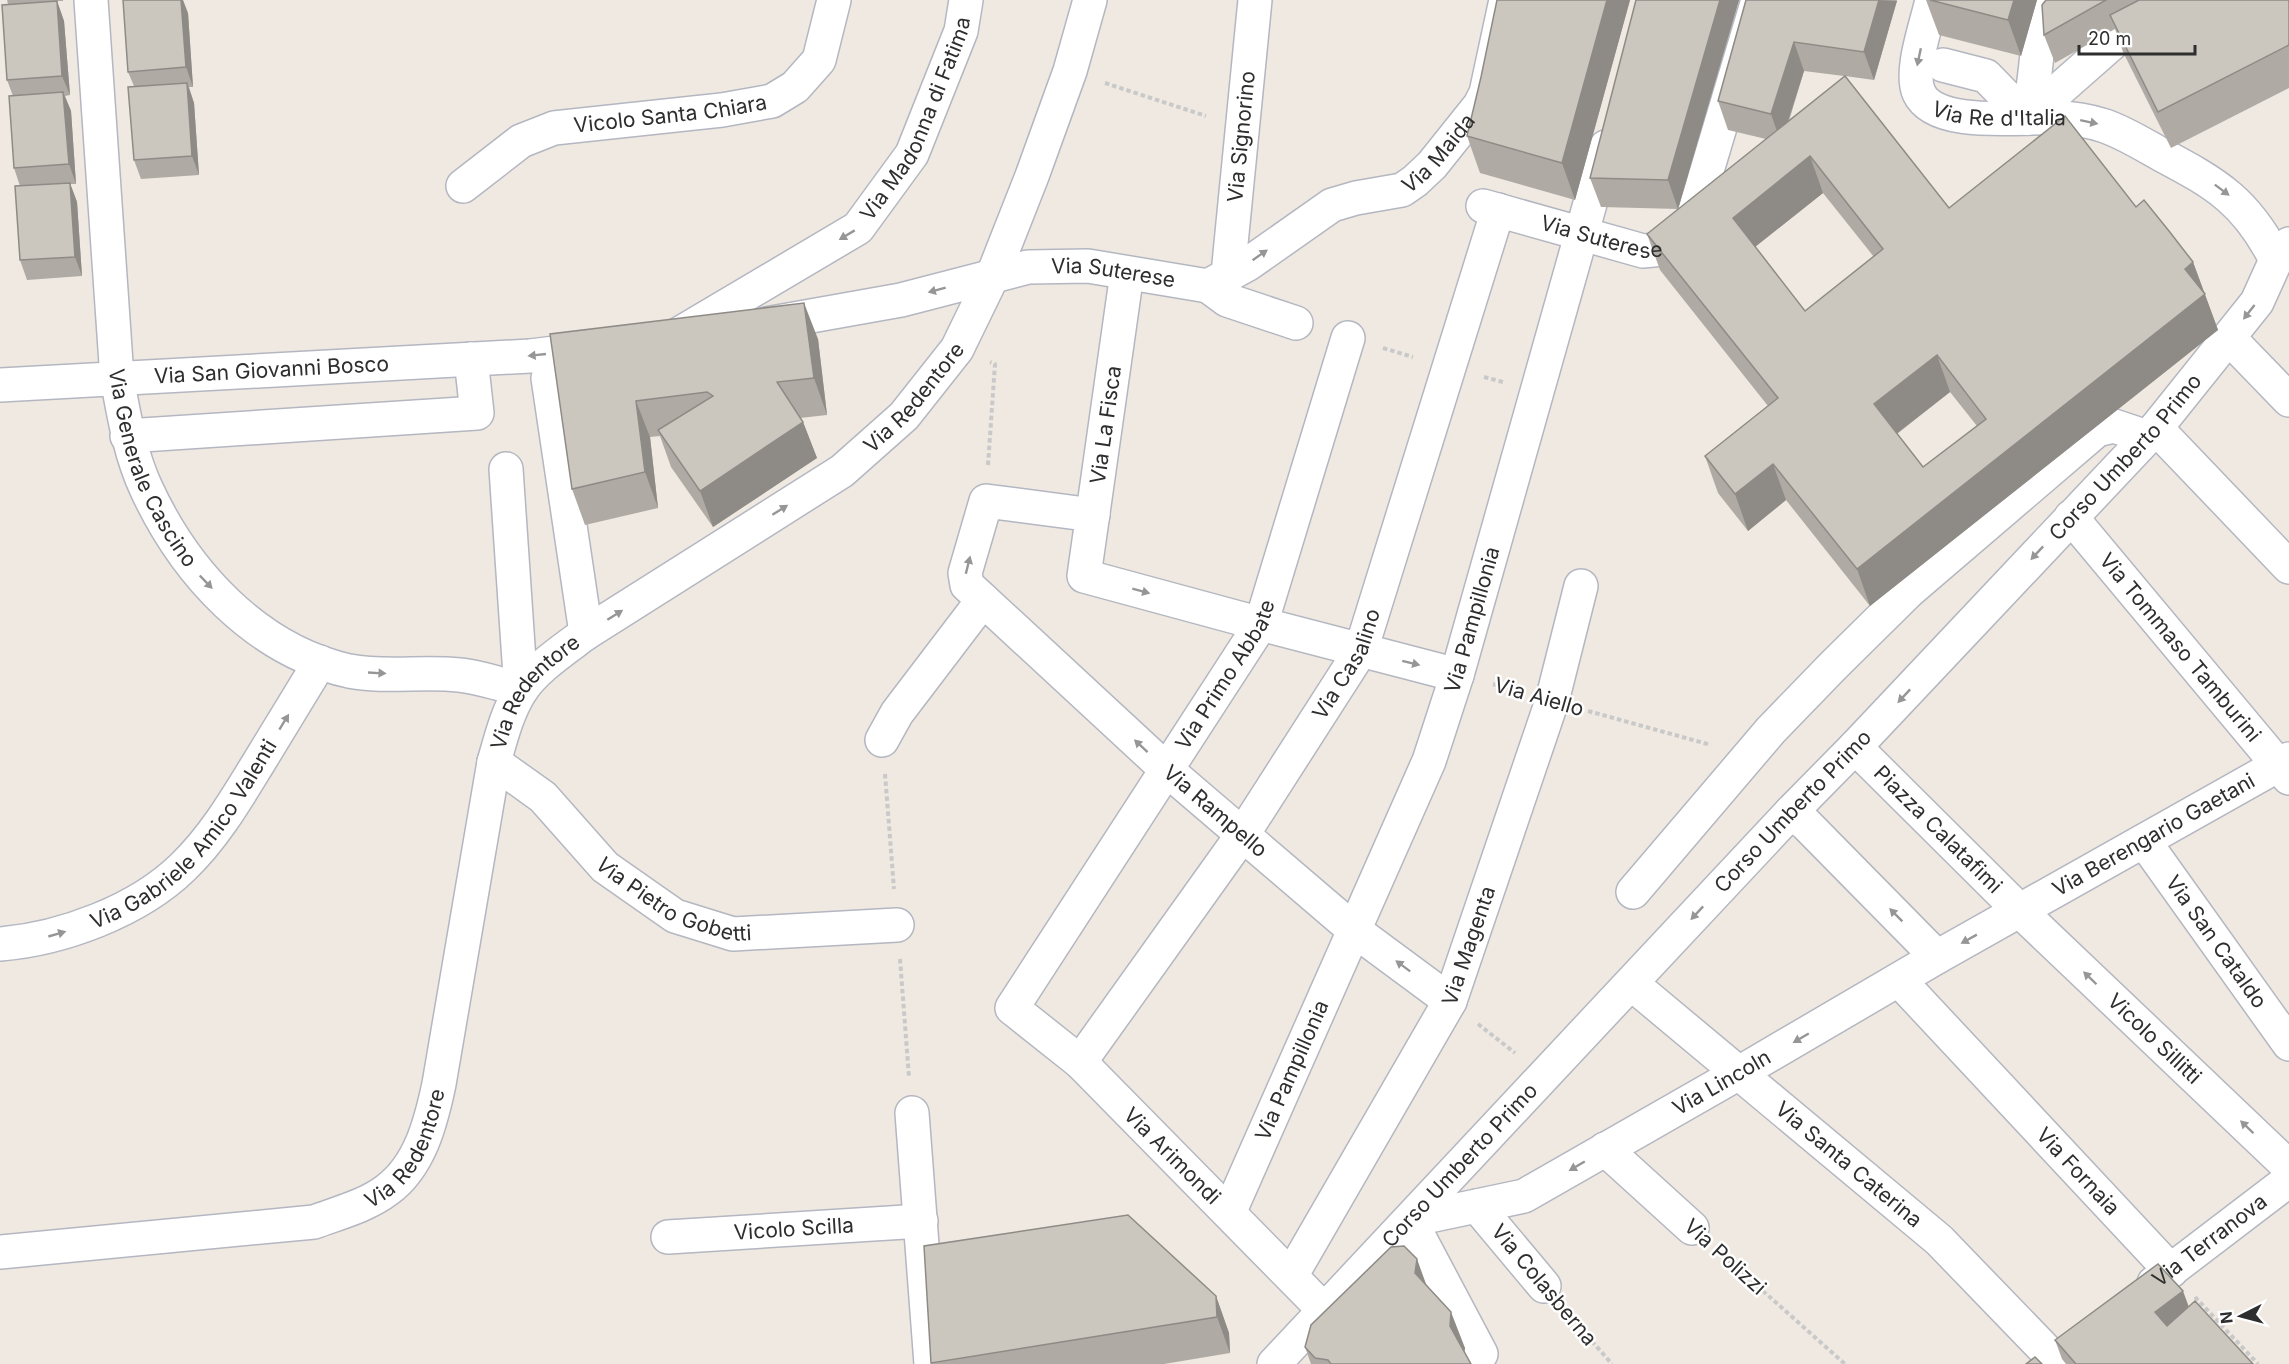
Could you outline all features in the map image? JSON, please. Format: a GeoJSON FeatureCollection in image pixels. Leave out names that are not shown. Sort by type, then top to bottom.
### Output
{"type":"FeatureCollection","features":[{"type":"Feature","properties":{"kind":"street","name":"Via Generale Cascino"},"geometry":{"type":"LineString","coordinates":[[91,0],[117,378],[127,436],[145,488],[172,537],[203,580],[253,626],[298,654],[351,671],[457,675],[480,678],[520,690]]}},
{"type":"Feature","properties":{"kind":"street","name":"Vicolo Santa Chiara"},"geometry":{"type":"LineString","coordinates":[[463,186],[520,141],[554,128],[722,110],[772,101],[795,87],[819,60],[834,0]]}},
{"type":"Feature","properties":{"kind":"street","name":"Via Madonna di Fatima"},"geometry":{"type":"LineString","coordinates":[[645,343],[858,228],[912,154],[961,31],[966,0]]}},
{"type":"Feature","properties":{"kind":"street"},"geometry":{"type":"LineString","coordinates":[[1042,91],[1069,0]]}},
{"type":"Feature","properties":{"kind":"street","name":"Via Redentore"},"geometry":{"type":"LineString","coordinates":[[0,1252],[314,1222],[351,1209],[387,1190],[410,1164],[430,1127],[494,762],[505,724],[520,690],[550,660],[586,633],[842,471],[904,416],[957,350],[993,275],[1070,71],[1090,0]]}},
{"type":"Feature","properties":{"kind":"street","name":"Via Signorino"},"geometry":{"type":"LineString","coordinates":[[1218,280],[1242,128],[1255,0]]}},
{"type":"Feature","properties":{"kind":"street","name":"Via Maida"},"geometry":{"type":"LineString","coordinates":[[1218,280],[1248,264],[1332,205],[1356,198],[1402,190],[1432,165],[1480,105],[1486,93],[1506,0]]}},
{"type":"Feature","properties":{"kind":"street","name":"Via Suterese"},"geometry":{"type":"LineString","coordinates":[[1491,208],[1643,252],[1666,249],[1683,241],[1691,224],[1758,0]]}},
{"type":"Feature","properties":{"kind":"street","name":"Via Re d'Italia"},"geometry":{"type":"LineString","coordinates":[[1932,0],[1915,78],[1920,95],[1937,111],[1959,117],[2056,118],[2105,126],[2206,179],[2234,200],[2265,238],[2282,252]]}},
{"type":"Feature","properties":{"kind":"street"},"geometry":{"type":"LineString","coordinates":[[2027,118],[2119,37],[2188,0]]}},
{"type":"Feature","properties":{"kind":"street"},"geometry":{"type":"LineString","coordinates":[[2027,118],[2034,94],[2047,4]]}},
{"type":"Feature","properties":{"kind":"street"},"geometry":{"type":"LineString","coordinates":[[1942,65],[1986,76],[2027,118]]}},
{"type":"Feature","properties":{"kind":"street","name":"Via Pampillonia"},"geometry":{"type":"LineString","coordinates":[[1229,1213],[1429,761],[1457,675],[1612,123]]}},
{"type":"Feature","properties":{"kind":"street","name":"Via Casalino"},"geometry":{"type":"LineString","coordinates":[[1080,1062],[1243,834],[1361,650],[1491,208]]}},
{"type":"Feature","properties":{"kind":"street","name":"Corso Umberto Primo"},"geometry":{"type":"LineString","coordinates":[[1274,1364],[2151,432],[2257,302],[2282,252]]}},
{"type":"Feature","properties":{"kind":"street","name":"Via Suterese"},"geometry":{"type":"LineString","coordinates":[[993,275],[1028,267],[1088,266],[1126,273],[1218,280]]}},
{"type":"Feature","properties":{"kind":"street","name":"Via La Fisca"},"geometry":{"type":"LineString","coordinates":[[1126,273],[1084,576],[1261,624]]}},
{"type":"Feature","properties":{"kind":"street","name":"Via San Giovanni Bosco"},"geometry":{"type":"LineString","coordinates":[[0,385],[530,356],[645,343],[901,300],[993,275]]}},
{"type":"Feature","properties":{"kind":"street"},"geometry":{"type":"LineString","coordinates":[[1218,280],[1227,300],[1296,323]]}},
{"type":"Feature","properties":{"kind":"street","name":"Via Primo Abbate"},"geometry":{"type":"LineString","coordinates":[[1012,1008],[1261,624],[1348,338]]}},
{"type":"Feature","properties":{"kind":"street"},"geometry":{"type":"LineString","coordinates":[[2229,338],[2289,400]]}},
{"type":"Feature","properties":{"kind":"street"},"geometry":{"type":"LineString","coordinates":[[127,436],[477,413],[471,359]]}},
{"type":"Feature","properties":{"kind":"street"},"geometry":{"type":"LineString","coordinates":[[548,378],[586,633]]}},
{"type":"Feature","properties":{"kind":"street"},"geometry":{"type":"LineString","coordinates":[[1633,892],[1750,755],[1833,666],[1909,591],[2097,430],[2114,426],[2151,432],[2289,567]]}},
{"type":"Feature","properties":{"kind":"street"},"geometry":{"type":"LineString","coordinates":[[506,469],[520,690]]}},
{"type":"Feature","properties":{"kind":"street"},"geometry":{"type":"LineString","coordinates":[[986,501],[1093,515]]}},
{"type":"Feature","properties":{"kind":"street","name":"Via Rampello"},"geometry":{"type":"LineString","coordinates":[[986,501],[965,573],[967,585],[1167,770],[1354,930],[1450,1001]]}},
{"type":"Feature","properties":{"kind":"street","name":"Via Tommaso Tamburini"},"geometry":{"type":"LineString","coordinates":[[2071,517],[2285,767]]}},
{"type":"Feature","properties":{"kind":"street","name":"Via Magenta"},"geometry":{"type":"LineString","coordinates":[[1291,1276],[1450,1001],[1552,701],[1581,586]]}},
{"type":"Feature","properties":{"kind":"street"},"geometry":{"type":"LineString","coordinates":[[882,740],[897,713],[983,600]]}},
{"type":"Feature","properties":{"kind":"street"},"geometry":{"type":"LineString","coordinates":[[1261,624],[1457,675]]}},
{"type":"Feature","properties":{"kind":"street","name":"Via Gabriele Amico Valenti"},"geometry":{"type":"LineString","coordinates":[[0,944],[48,936],[78,928],[113,914],[153,891],[182,868],[226,816],[320,662]]}},
{"type":"Feature","properties":{"kind":"street","name":"Piazza Calatafimi"},"geometry":{"type":"LineString","coordinates":[[1855,747],[2020,912]]}},
{"type":"Feature","properties":{"kind":"street","name":"Via Pietro Gobetti"},"geometry":{"type":"LineString","coordinates":[[494,762],[543,797],[605,867],[675,916],[733,934],[897,925]]}},
{"type":"Feature","properties":{"kind":"street","name":"Via Berengario Gaetani"},"geometry":{"type":"LineString","coordinates":[[2020,912],[2144,841],[2285,767]]}},
{"type":"Feature","properties":{"kind":"street"},"geometry":{"type":"LineString","coordinates":[[1791,812],[1806,824],[1937,957]]}},
{"type":"Feature","properties":{"kind":"street","name":"Via San Cataldo"},"geometry":{"type":"LineString","coordinates":[[2144,841],[2289,1044]]}},
{"type":"Feature","properties":{"kind":"street","name":"Via Lincoln"},"geometry":{"type":"LineString","coordinates":[[1410,1220],[1524,1196],[1937,957],[2020,912]]}},
{"type":"Feature","properties":{"kind":"street","name":"Vicolo Sillitti"},"geometry":{"type":"LineString","coordinates":[[2020,912],[2289,1167]]}},
{"type":"Feature","properties":{"kind":"street","name":"Via Fornaia"},"geometry":{"type":"LineString","coordinates":[[1899,980],[2171,1271]]}},
{"type":"Feature","properties":{"kind":"street","name":"Via Santa Caterina"},"geometry":{"type":"LineString","coordinates":[[1632,984],[1939,1240],[2048,1361]]}},
{"type":"Feature","properties":{"kind":"street","name":"Via Arimondi"},"geometry":{"type":"LineString","coordinates":[[1012,1008],[1080,1062],[1324,1310]]}},
{"type":"Feature","properties":{"kind":"street"},"geometry":{"type":"LineString","coordinates":[[912,1113],[931,1364]]}},
{"type":"Feature","properties":{"kind":"street","name":"Via Polizzi"},"geometry":{"type":"LineString","coordinates":[[1605,1149],[1692,1228]]}},
{"type":"Feature","properties":{"kind":"street","name":"Via Terranova"},"geometry":{"type":"LineString","coordinates":[[2135,1298],[2289,1180]]}},
{"type":"Feature","properties":{"kind":"street","name":"Via Colasberna"},"geometry":{"type":"LineString","coordinates":[[1477,1206],[1544,1286]]}},
{"type":"Feature","properties":{"kind":"street"},"geometry":{"type":"LineString","coordinates":[[1410,1220],[1481,1354]]}},
{"type":"Feature","properties":{"kind":"street","name":"Vicolo Scilla"},"geometry":{"type":"LineString","coordinates":[[668,1237],[921,1221]]}},
{"type":"Feature","properties":{"kind":"street"},"geometry":{"type":"LineString","coordinates":[[2048,1361],[2080,1338]]}},
{"type":"Feature","properties":{"kind":"path"},"geometry":{"type":"LineString","coordinates":[[1070,71],[1242,128]]}},
{"type":"Feature","properties":{"kind":"path"},"geometry":{"type":"LineString","coordinates":[[957,350],[995,364],[986,501]]}},
{"type":"Feature","properties":{"kind":"path","name":"Via Aiello"},"geometry":{"type":"LineString","coordinates":[[1457,675],[1750,755]]}},
{"type":"Feature","properties":{"kind":"path"},"geometry":{"type":"LineString","coordinates":[[1450,1001],[1544,1076]]}},
{"type":"Feature","properties":{"kind":"path","name":"Via Polizzi"},"geometry":{"type":"LineString","coordinates":[[1692,1228],[1845,1364]]}},
{"type":"Feature","properties":{"kind":"path"},"geometry":{"type":"LineString","coordinates":[[2171,1271],[2258,1364]]}},
{"type":"Feature","properties":{"kind":"path","name":"Via Colasberna"},"geometry":{"type":"LineString","coordinates":[[1544,1286],[1612,1364]]}},
{"type":"Feature","properties":{"kind":"building"},"geometry":{"type":"Polygon","coordinates":[[[123,0],[181,0],[186,67],[128,72],[123,0]]]}},
{"type":"Feature","properties":{"kind":"building"},"geometry":{"type":"Polygon","coordinates":[[[1497,0],[1607,0],[1562,163],[1467,136],[1497,0]]]}},
{"type":"Feature","properties":{"kind":"building"},"geometry":{"type":"Polygon","coordinates":[[[1636,0],[1720,0],[1668,180],[1590,178],[1636,0]]]}},
{"type":"Feature","properties":{"kind":"building"},"geometry":{"type":"Polygon","coordinates":[[[1746,0],[1879,0],[1864,52],[1794,42],[1771,114],[1718,101],[1746,0]]]}},
{"type":"Feature","properties":{"kind":"building"},"geometry":{"type":"Polygon","coordinates":[[[1930,0],[2014,0],[2008,20],[1930,0]]]}},
{"type":"Feature","properties":{"kind":"building"},"geometry":{"type":"Polygon","coordinates":[[[2046,0],[2106,0],[2044,35],[2042,5],[2046,0]]]}},
{"type":"Feature","properties":{"kind":"building"},"geometry":{"type":"Polygon","coordinates":[[[2139,0],[2289,0],[2289,45],[2158,112],[2110,15],[2139,0]]]}},
{"type":"Feature","properties":{"kind":"building"},"geometry":{"type":"Polygon","coordinates":[[[57,1],[62,76],[7,80],[2,5],[57,1]]]}},
{"type":"Feature","properties":{"kind":"building"},"geometry":{"type":"Polygon","coordinates":[[[1845,76],[1949,208],[2065,116],[2136,207],[2144,200],[2169,231],[2193,262],[2185,269],[2205,294],[1857,569],[1773,464],[1735,494],[1705,456],[1778,398],[1647,234],[1845,76]],[[1810,156],[1733,218],[1805,311],[1883,249],[1810,156]],[[1937,355],[1874,404],[1923,467],[1986,419],[1937,355]]]}},
{"type":"Feature","properties":{"kind":"building"},"geometry":{"type":"Polygon","coordinates":[[[187,83],[192,156],[134,160],[128,87],[187,83]]]}},
{"type":"Feature","properties":{"kind":"building"},"geometry":{"type":"Polygon","coordinates":[[[63,92],[69,164],[14,168],[9,96],[63,92]]]}},
{"type":"Feature","properties":{"kind":"building"},"geometry":{"type":"Polygon","coordinates":[[[70,183],[75,257],[20,260],[15,186],[70,183]]]}},
{"type":"Feature","properties":{"kind":"building"},"geometry":{"type":"Polygon","coordinates":[[[804,303],[814,378],[777,382],[803,422],[700,491],[658,430],[713,396],[707,392],[636,401],[645,472],[572,489],[550,334],[804,303]]]}},
{"type":"Feature","properties":{"kind":"building"},"geometry":{"type":"Polygon","coordinates":[[[1128,1215],[1216,1296],[1217,1317],[931,1363],[924,1246],[1128,1215]]]}},
{"type":"Feature","properties":{"kind":"building"},"geometry":{"type":"Polygon","coordinates":[[[1404,1246],[1417,1259],[1415,1273],[1451,1312],[1450,1326],[1471,1364],[1331,1364],[1328,1360],[1315,1358],[1305,1347],[1311,1325],[1391,1247],[1404,1246]]]}},
{"type":"Feature","properties":{"kind":"building"},"geometry":{"type":"Polygon","coordinates":[[[2158,1264],[2183,1291],[2155,1312],[2167,1326],[2195,1301],[2253,1364],[2076,1364],[2055,1340],[2158,1264]]]}},
{"type":"Feature","properties":{"kind":"building"},"geometry":{"type":"Polygon","coordinates":[[[2035,1357],[2042,1364],[2026,1364],[2035,1357]]]}}]}
